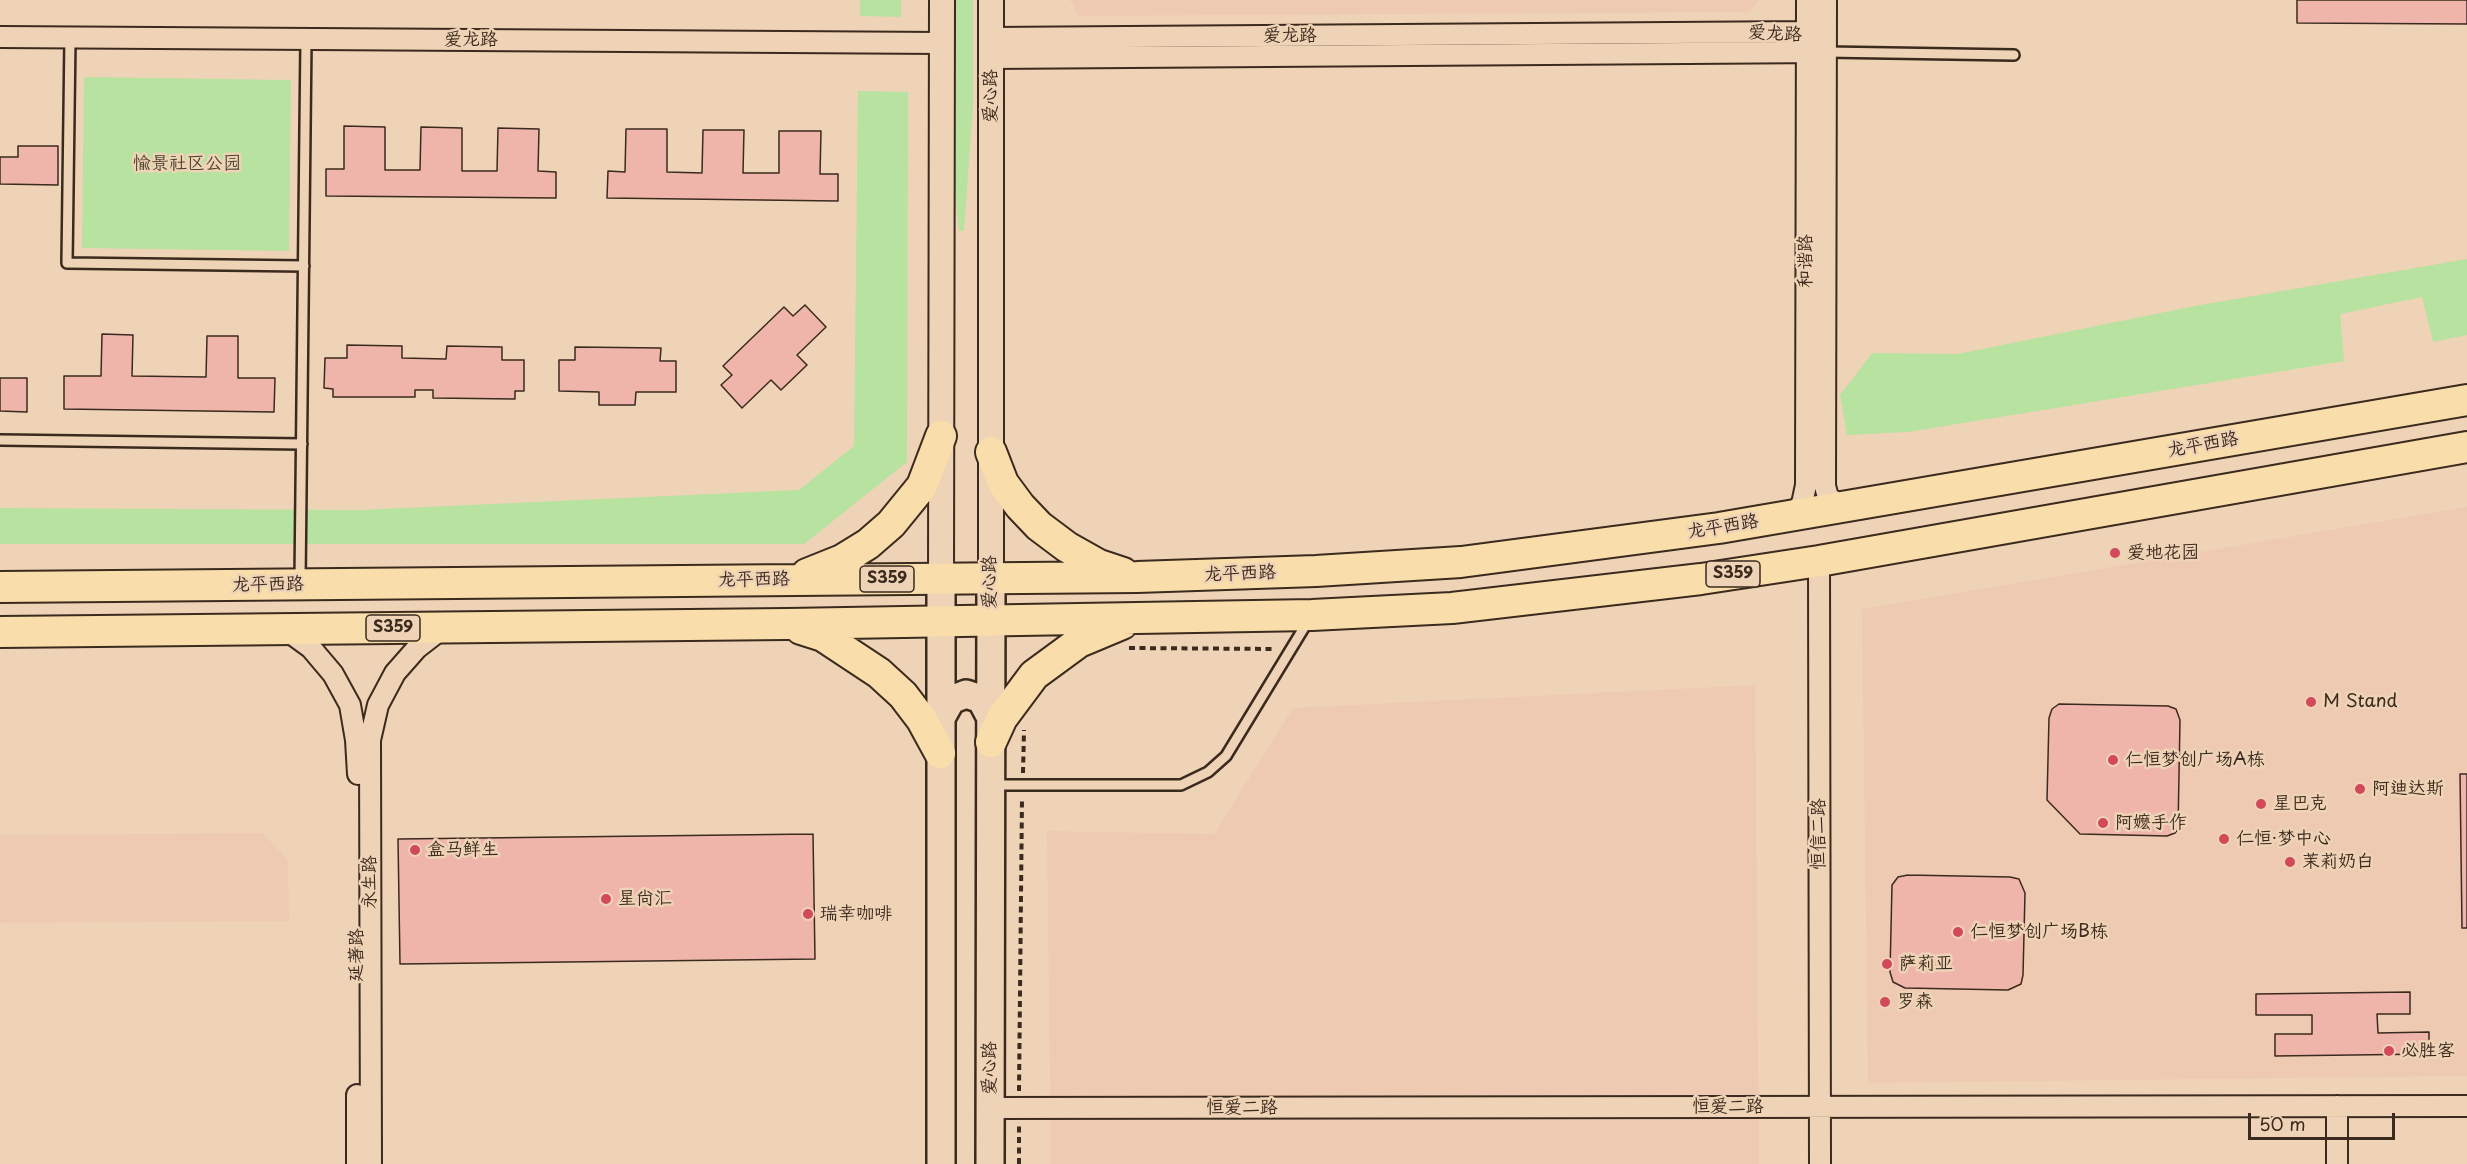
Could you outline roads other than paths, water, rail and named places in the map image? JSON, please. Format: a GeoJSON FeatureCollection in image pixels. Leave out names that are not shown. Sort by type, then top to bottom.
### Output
{"type":"FeatureCollection","features":[{"type":"Feature","properties":{"kind":"main road","name":"龙平西路"},"geometry":{"type":"LineString","coordinates":[[0,587],[1137,577],[1316,572],[1461,562],[1696,532],[2467,400]]}},
{"type":"Feature","properties":{"kind":"main road"},"geometry":{"type":"LineString","coordinates":[[784,579],[813,572],[842,560],[868,544],[891,525],[922,486],[942,436]]}},
{"type":"Feature","properties":{"kind":"main road","name":"S359"},"geometry":{"type":"LineString","coordinates":[[0,632],[787,624],[1312,615],[1452,608],[1701,579],[1819,561],[2467,447]]}},
{"type":"Feature","properties":{"kind":"main road"},"geometry":{"type":"LineString","coordinates":[[991,452],[1003,483],[1039,526],[1067,547],[1100,565],[1137,577]]}},
{"type":"Feature","properties":{"kind":"main road"},"geometry":{"type":"LineString","coordinates":[[941,578],[941,1164]]}},
{"type":"Feature","properties":{"kind":"main road","name":"爱心路"},"geometry":{"type":"LineString","coordinates":[[990,1164],[991,578]]}},
{"type":"Feature","properties":{"kind":"main road"},"geometry":{"type":"LineString","coordinates":[[941,718],[951,700],[966,694],[981,699],[991,730],[1034,675],[1054,658],[1079,642],[1109,628],[1153,617]]}},
{"type":"Feature","properties":{"kind":"main road"},"geometry":{"type":"LineString","coordinates":[[787,624],[823,636],[879,673],[903,695],[922,720],[940,753]]}},
{"type":"Feature","properties":{"kind":"street"},"geometry":{"type":"LineString","coordinates":[[941,578],[942,0]]}},
{"type":"Feature","properties":{"kind":"street","name":"爱心路"},"geometry":{"type":"LineString","coordinates":[[991,0],[991,578]]}},
{"type":"Feature","properties":{"kind":"street","name":"和谐路"},"geometry":{"type":"LineString","coordinates":[[1807,0],[1813,45],[1825,486],[1828,497],[1842,507]]}},
{"type":"Feature","properties":{"kind":"street","name":"和谐路"},"geometry":{"type":"LineString","coordinates":[[1790,516],[1802,504],[1806,485],[1813,45],[1826,0]]}},
{"type":"Feature","properties":{"kind":"street","name":"爱龙路"},"geometry":{"type":"LineString","coordinates":[[0,38],[942,43]]}},
{"type":"Feature","properties":{"kind":"street","name":"爱龙路"},"geometry":{"type":"LineString","coordinates":[[991,48],[1813,45]]}},
{"type":"Feature","properties":{"kind":"street","name":"恒信二路"},"geometry":{"type":"LineString","coordinates":[[1819,561],[1820,1164]]}},
{"type":"Feature","properties":{"kind":"street","name":"永生路"},"geometry":{"type":"LineString","coordinates":[[371,1164],[370,740],[378,705],[395,673],[417,648],[444,627]]}},
{"type":"Feature","properties":{"kind":"street","name":"延著路"},"geometry":{"type":"LineString","coordinates":[[285,629],[311,648],[333,674],[350,705],[356,740],[357,1164]]}},
{"type":"Feature","properties":{"kind":"street"},"geometry":{"type":"LineString","coordinates":[[2337,1106],[2337,1164]]}},
{"type":"Feature","properties":{"kind":"street","name":"恒爱二路"},"geometry":{"type":"LineString","coordinates":[[990,1108],[2467,1106]]}},
{"type":"Feature","properties":{"kind":"lane"},"geometry":{"type":"LineString","coordinates":[[70,38],[67,263],[304,266]]}},
{"type":"Feature","properties":{"kind":"lane"},"geometry":{"type":"LineString","coordinates":[[300,584],[306,39]]}},
{"type":"Feature","properties":{"kind":"lane"},"geometry":{"type":"LineString","coordinates":[[1813,45],[2014,56]]}},
{"type":"Feature","properties":{"kind":"lane"},"geometry":{"type":"LineString","coordinates":[[0,440],[302,444]]}},
{"type":"Feature","properties":{"kind":"lane"},"geometry":{"type":"LineString","coordinates":[[990,785],[1181,785],[1208,772],[1226,756],[1312,615]]}},
{"type":"Feature","properties":{"kind":"place","name":"爱地花园"},"geometry":{"type":"Point","coordinates":[2115,553]}},
{"type":"Feature","properties":{"kind":"place","name":"M Stand"},"geometry":{"type":"Point","coordinates":[2311,702]}},
{"type":"Feature","properties":{"kind":"place","name":"仁恒梦创广场A栋"},"geometry":{"type":"Point","coordinates":[2113,760]}},
{"type":"Feature","properties":{"kind":"place","name":"阿迪达斯"},"geometry":{"type":"Point","coordinates":[2360,789]}},
{"type":"Feature","properties":{"kind":"place","name":"星巴克"},"geometry":{"type":"Point","coordinates":[2261,804]}},
{"type":"Feature","properties":{"kind":"place","name":"阿嬷手作"},"geometry":{"type":"Point","coordinates":[2103,823]}},
{"type":"Feature","properties":{"kind":"place","name":"仁恒·梦中心"},"geometry":{"type":"Point","coordinates":[2224,839]}},
{"type":"Feature","properties":{"kind":"place","name":"盒马鲜生"},"geometry":{"type":"Point","coordinates":[415,850]}},
{"type":"Feature","properties":{"kind":"place","name":"茉莉奶白"},"geometry":{"type":"Point","coordinates":[2290,862]}},
{"type":"Feature","properties":{"kind":"place","name":"星尚汇"},"geometry":{"type":"Point","coordinates":[606,899]}},
{"type":"Feature","properties":{"kind":"place","name":"瑞幸咖啡"},"geometry":{"type":"Point","coordinates":[808,914]}},
{"type":"Feature","properties":{"kind":"place","name":"仁恒梦创广场B栋"},"geometry":{"type":"Point","coordinates":[1958,932]}},
{"type":"Feature","properties":{"kind":"place","name":"萨莉亚"},"geometry":{"type":"Point","coordinates":[1887,964]}},
{"type":"Feature","properties":{"kind":"place","name":"罗森"},"geometry":{"type":"Point","coordinates":[1885,1002]}},
{"type":"Feature","properties":{"kind":"place","name":"必胜客"},"geometry":{"type":"Point","coordinates":[2389,1051]}},
{"type":"Feature","properties":{"kind":"park label","name":"愉景社区公园"},"geometry":{"type":"Point","coordinates":[187,164]}}]}
